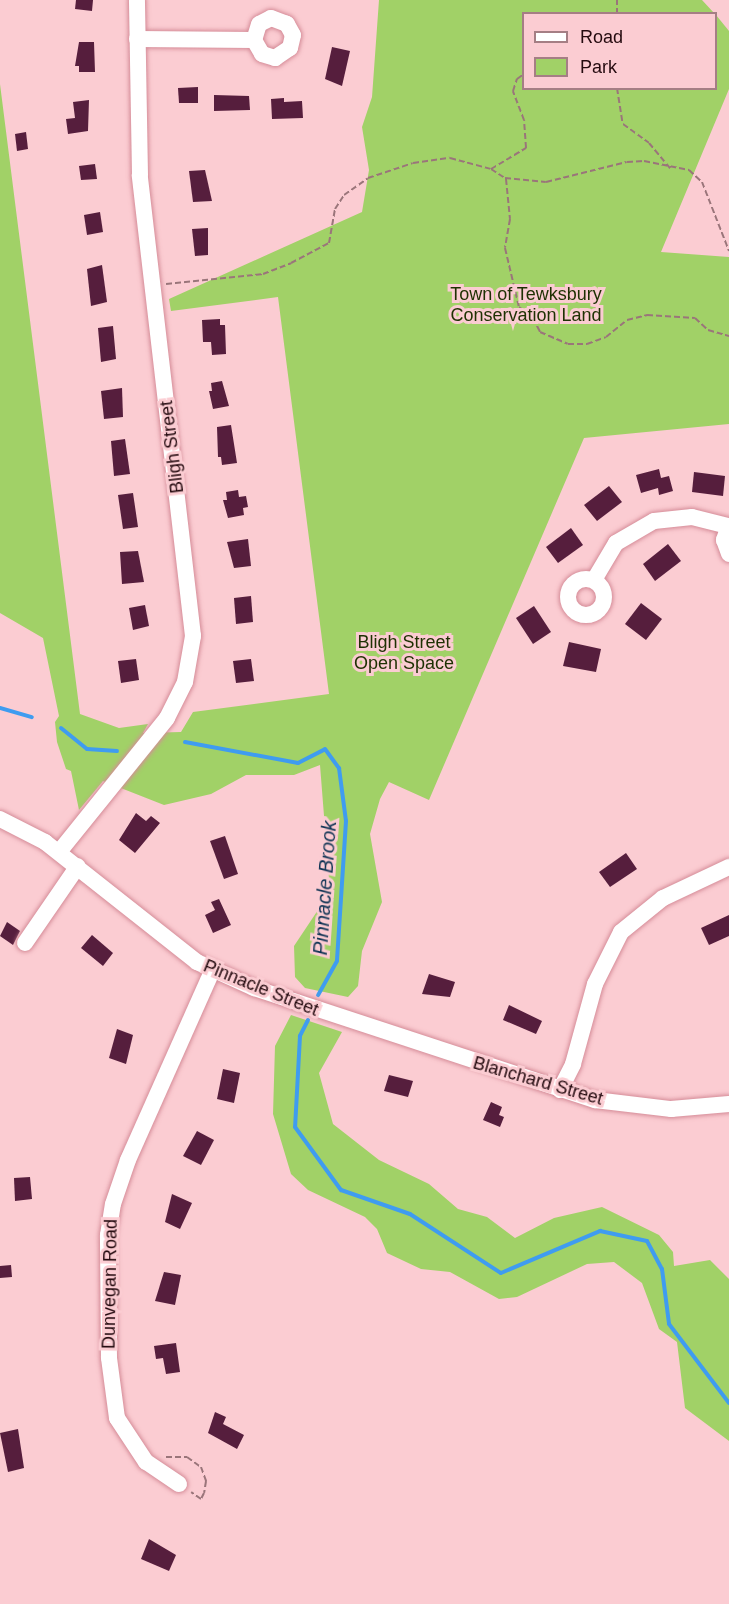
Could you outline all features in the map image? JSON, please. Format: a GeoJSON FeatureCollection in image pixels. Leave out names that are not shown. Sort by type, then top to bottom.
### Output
{"type":"FeatureCollection","features":[{"type":"Feature","properties":{"kind":"street","name":"Bligh Street"},"geometry":{"type":"LineString","coordinates":[[59,852],[167,718],[185,682],[192,648],[193,614],[140,175],[137,0]]}},
{"type":"Feature","properties":{"kind":"street"},"geometry":{"type":"LineString","coordinates":[[138,39],[254,40]]}},
{"type":"Feature","properties":{"kind":"street"},"geometry":{"type":"LineString","coordinates":[[594,580],[616,543],[654,521],[692,518],[729,526],[724,540],[729,554]]}},
{"type":"Feature","properties":{"kind":"street","name":"Pinnacle Street"},"geometry":{"type":"LineString","coordinates":[[0,819],[59,852],[162,936],[213,969],[340,1019],[456,1056]]}},
{"type":"Feature","properties":{"kind":"street"},"geometry":{"type":"LineString","coordinates":[[25,944],[78,866]]}},
{"type":"Feature","properties":{"kind":"street"},"geometry":{"type":"LineString","coordinates":[[560,1090],[573,1064],[595,984],[621,932],[663,898],[729,867]]}},
{"type":"Feature","properties":{"kind":"street","name":"Dunvegan Road"},"geometry":{"type":"LineString","coordinates":[[179,1484],[146,1462],[117,1418],[110,1358],[108,1235],[117,1189],[213,969]]}},
{"type":"Feature","properties":{"kind":"street","name":"Blanchard Street"},"geometry":{"type":"LineString","coordinates":[[456,1056],[595,1100],[671,1109],[729,1104]]}},
{"type":"Feature","properties":{"kind":"path"},"geometry":{"type":"LineString","coordinates":[[491,169],[526,148],[524,120],[513,92],[517,79],[522,75]]}},
{"type":"Feature","properties":{"kind":"path"},"geometry":{"type":"LineString","coordinates":[[617,90],[623,124],[649,143],[670,168]]}},
{"type":"Feature","properties":{"kind":"path"},"geometry":{"type":"LineString","coordinates":[[166,284],[263,274],[329,243],[334,233],[335,209],[344,195],[368,178],[413,163],[450,158],[491,169],[506,178],[546,182],[627,162],[644,161],[689,170],[702,182],[729,251]]}},
{"type":"Feature","properties":{"kind":"path"},"geometry":{"type":"LineString","coordinates":[[506,178],[510,219],[505,248],[519,307],[532,318],[540,332],[568,344],[587,344],[606,338],[627,320],[647,315],[695,318],[708,330],[729,336]]}},
{"type":"Feature","properties":{"kind":"path"},"geometry":{"type":"LineString","coordinates":[[156,1456],[187,1457],[201,1467],[206,1480],[201,1499],[179,1484]]}},
{"type":"Feature","properties":{"kind":"green space"},"geometry":{"type":"Polygon","coordinates":[[[379,0],[702,0],[713,12],[522,12],[522,90],[717,90],[717,16],[729,31],[729,89],[661,252],[729,257],[729,424],[584,438],[429,800],[389,782],[380,799],[370,834],[382,902],[362,951],[358,986],[348,997],[305,988],[295,977],[294,946],[330,892],[320,765],[294,775],[246,775],[211,794],[164,805],[103,781],[79,810],[71,771],[66,769],[57,742],[55,722],[59,716],[43,638],[0,613],[0,84],[80,714],[119,728],[148,724],[143,733],[181,732],[193,712],[329,694],[278,297],[171,311],[169,299],[362,212],[369,170],[362,127],[372,97],[379,0]]]}},
{"type":"Feature","properties":{"kind":"green space"},"geometry":{"type":"Polygon","coordinates":[[[291,1015],[342,1032],[319,1073],[333,1124],[379,1160],[429,1184],[458,1209],[487,1217],[515,1238],[554,1218],[602,1207],[659,1235],[673,1252],[674,1266],[710,1260],[729,1279],[729,1441],[685,1408],[677,1342],[659,1329],[642,1283],[614,1262],[587,1264],[517,1297],[499,1299],[450,1272],[421,1269],[387,1253],[377,1229],[365,1217],[308,1190],[291,1174],[273,1114],[275,1046],[291,1015]]]}},
{"type":"Feature","properties":{"kind":"building"},"geometry":{"type":"Polygon","coordinates":[[[76,0],[93,0],[92,11],[75,9],[76,0]]]}},
{"type":"Feature","properties":{"kind":"building"},"geometry":{"type":"Polygon","coordinates":[[[79,42],[94,42],[95,72],[79,72],[79,66],[75,66],[79,42]]]}},
{"type":"Feature","properties":{"kind":"building"},"geometry":{"type":"Polygon","coordinates":[[[332,47],[350,51],[342,86],[325,79],[332,47]]]}},
{"type":"Feature","properties":{"kind":"building"},"geometry":{"type":"Polygon","coordinates":[[[198,87],[198,103],[179,103],[178,88],[198,87]]]}},
{"type":"Feature","properties":{"kind":"building"},"geometry":{"type":"Polygon","coordinates":[[[214,95],[249,96],[250,110],[214,111],[214,95]]]}},
{"type":"Feature","properties":{"kind":"building"},"geometry":{"type":"Polygon","coordinates":[[[284,98],[284,102],[302,101],[303,118],[272,119],[271,99],[284,98]]]}},
{"type":"Feature","properties":{"kind":"building"},"geometry":{"type":"Polygon","coordinates":[[[89,100],[88,131],[68,134],[66,119],[75,118],[73,102],[89,100]]]}},
{"type":"Feature","properties":{"kind":"building"},"geometry":{"type":"Polygon","coordinates":[[[26,132],[28,149],[17,151],[15,134],[26,132]]]}},
{"type":"Feature","properties":{"kind":"building"},"geometry":{"type":"Polygon","coordinates":[[[95,164],[97,179],[81,180],[79,166],[95,164]]]}},
{"type":"Feature","properties":{"kind":"building"},"geometry":{"type":"Polygon","coordinates":[[[205,170],[212,201],[193,202],[189,171],[205,170]]]}},
{"type":"Feature","properties":{"kind":"building"},"geometry":{"type":"Polygon","coordinates":[[[100,212],[103,232],[87,235],[84,215],[100,212]]]}},
{"type":"Feature","properties":{"kind":"building"},"geometry":{"type":"Polygon","coordinates":[[[208,228],[208,255],[195,256],[192,229],[208,228]]]}},
{"type":"Feature","properties":{"kind":"building"},"geometry":{"type":"Polygon","coordinates":[[[102,265],[107,302],[91,306],[87,269],[102,265]]]}},
{"type":"Feature","properties":{"kind":"building"},"geometry":{"type":"Polygon","coordinates":[[[220,319],[220,325],[225,325],[226,354],[212,355],[211,342],[203,342],[202,320],[220,319]]]}},
{"type":"Feature","properties":{"kind":"building"},"geometry":{"type":"Polygon","coordinates":[[[113,326],[116,359],[101,362],[98,328],[113,326]]]}},
{"type":"Feature","properties":{"kind":"building"},"geometry":{"type":"Polygon","coordinates":[[[222,381],[229,406],[213,409],[209,391],[212,391],[211,383],[222,381]]]}},
{"type":"Feature","properties":{"kind":"building"},"geometry":{"type":"Polygon","coordinates":[[[122,388],[123,417],[104,419],[101,391],[122,388]]]}},
{"type":"Feature","properties":{"kind":"building"},"geometry":{"type":"Polygon","coordinates":[[[231,425],[237,463],[222,465],[221,457],[218,457],[217,427],[231,425]]]}},
{"type":"Feature","properties":{"kind":"building"},"geometry":{"type":"Polygon","coordinates":[[[125,439],[130,474],[114,476],[111,441],[125,439]]]}},
{"type":"Feature","properties":{"kind":"building"},"geometry":{"type":"Polygon","coordinates":[[[659,469],[661,478],[669,476],[673,491],[659,495],[658,488],[641,493],[636,475],[659,469]]]}},
{"type":"Feature","properties":{"kind":"building"},"geometry":{"type":"Polygon","coordinates":[[[694,472],[725,476],[723,496],[692,492],[694,472]]]}},
{"type":"Feature","properties":{"kind":"building"},"geometry":{"type":"Polygon","coordinates":[[[609,486],[622,502],[597,521],[584,505],[609,486]]]}},
{"type":"Feature","properties":{"kind":"building"},"geometry":{"type":"Polygon","coordinates":[[[238,490],[239,497],[246,496],[248,507],[243,508],[244,515],[228,518],[223,500],[227,500],[226,492],[238,490]]]}},
{"type":"Feature","properties":{"kind":"building"},"geometry":{"type":"Polygon","coordinates":[[[133,493],[138,527],[123,529],[118,495],[133,493]]]}},
{"type":"Feature","properties":{"kind":"building"},"geometry":{"type":"Polygon","coordinates":[[[571,528],[583,545],[558,563],[546,547],[571,528]]]}},
{"type":"Feature","properties":{"kind":"building"},"geometry":{"type":"Polygon","coordinates":[[[248,539],[251,566],[234,568],[227,542],[248,539]]]}},
{"type":"Feature","properties":{"kind":"building"},"geometry":{"type":"Polygon","coordinates":[[[668,544],[681,561],[655,581],[643,564],[668,544]]]}},
{"type":"Feature","properties":{"kind":"building"},"geometry":{"type":"Polygon","coordinates":[[[138,551],[144,582],[122,584],[120,552],[138,551]]]}},
{"type":"Feature","properties":{"kind":"building"},"geometry":{"type":"Polygon","coordinates":[[[251,596],[253,622],[236,624],[234,598],[251,596]]]}},
{"type":"Feature","properties":{"kind":"building"},"geometry":{"type":"Polygon","coordinates":[[[641,603],[662,619],[646,640],[625,624],[641,603]]]}},
{"type":"Feature","properties":{"kind":"building"},"geometry":{"type":"Polygon","coordinates":[[[145,605],[149,626],[133,630],[129,608],[145,605]]]}},
{"type":"Feature","properties":{"kind":"building"},"geometry":{"type":"Polygon","coordinates":[[[534,606],[551,632],[533,644],[516,618],[534,606]]]}},
{"type":"Feature","properties":{"kind":"building"},"geometry":{"type":"Polygon","coordinates":[[[569,642],[601,649],[596,672],[563,666],[569,642]]]}},
{"type":"Feature","properties":{"kind":"building"},"geometry":{"type":"Polygon","coordinates":[[[136,659],[139,680],[121,683],[118,661],[136,659]]]}},
{"type":"Feature","properties":{"kind":"building"},"geometry":{"type":"Polygon","coordinates":[[[251,659],[254,681],[236,683],[233,661],[251,659]]]}},
{"type":"Feature","properties":{"kind":"building"},"geometry":{"type":"Polygon","coordinates":[[[136,813],[146,821],[151,816],[160,823],[135,853],[119,840],[136,813]]]}},
{"type":"Feature","properties":{"kind":"building"},"geometry":{"type":"Polygon","coordinates":[[[225,836],[238,874],[224,879],[210,841],[225,836]]]}},
{"type":"Feature","properties":{"kind":"building"},"geometry":{"type":"Polygon","coordinates":[[[626,853],[637,869],[610,887],[599,872],[626,853]]]}},
{"type":"Feature","properties":{"kind":"building"},"geometry":{"type":"Polygon","coordinates":[[[219,899],[231,925],[213,933],[205,915],[215,910],[211,902],[219,899]]]}},
{"type":"Feature","properties":{"kind":"building"},"geometry":{"type":"Polygon","coordinates":[[[729,915],[729,936],[709,945],[701,928],[729,915]]]}},
{"type":"Feature","properties":{"kind":"building"},"geometry":{"type":"Polygon","coordinates":[[[7,922],[20,931],[13,945],[0,936],[7,922]]]}},
{"type":"Feature","properties":{"kind":"building"},"geometry":{"type":"Polygon","coordinates":[[[92,935],[113,953],[103,966],[81,948],[92,935]]]}},
{"type":"Feature","properties":{"kind":"building"},"geometry":{"type":"Polygon","coordinates":[[[429,974],[455,982],[450,997],[422,994],[429,974]]]}},
{"type":"Feature","properties":{"kind":"building"},"geometry":{"type":"Polygon","coordinates":[[[509,1005],[542,1021],[536,1034],[503,1020],[509,1005]]]}},
{"type":"Feature","properties":{"kind":"building"},"geometry":{"type":"Polygon","coordinates":[[[117,1029],[133,1035],[126,1064],[109,1058],[117,1029]]]}},
{"type":"Feature","properties":{"kind":"building"},"geometry":{"type":"Polygon","coordinates":[[[223,1069],[240,1073],[234,1103],[217,1099],[223,1069]]]}},
{"type":"Feature","properties":{"kind":"building"},"geometry":{"type":"Polygon","coordinates":[[[389,1075],[413,1081],[408,1097],[384,1091],[389,1075]]]}},
{"type":"Feature","properties":{"kind":"building"},"geometry":{"type":"Polygon","coordinates":[[[491,1102],[502,1107],[499,1115],[504,1117],[500,1127],[483,1120],[491,1102]]]}},
{"type":"Feature","properties":{"kind":"building"},"geometry":{"type":"Polygon","coordinates":[[[197,1131],[214,1140],[201,1165],[183,1156],[197,1131]]]}},
{"type":"Feature","properties":{"kind":"building"},"geometry":{"type":"Polygon","coordinates":[[[30,1177],[32,1199],[15,1201],[14,1178],[30,1177]]]}},
{"type":"Feature","properties":{"kind":"building"},"geometry":{"type":"Polygon","coordinates":[[[172,1194],[192,1203],[180,1229],[165,1222],[172,1194]]]}},
{"type":"Feature","properties":{"kind":"building"},"geometry":{"type":"Polygon","coordinates":[[[11,1265],[12,1277],[0,1278],[0,1266],[11,1265]]]}},
{"type":"Feature","properties":{"kind":"building"},"geometry":{"type":"Polygon","coordinates":[[[164,1272],[181,1275],[175,1305],[155,1301],[164,1272]]]}},
{"type":"Feature","properties":{"kind":"building"},"geometry":{"type":"Polygon","coordinates":[[[176,1343],[180,1372],[166,1374],[163,1358],[156,1359],[154,1346],[176,1343]]]}},
{"type":"Feature","properties":{"kind":"building"},"geometry":{"type":"Polygon","coordinates":[[[215,1412],[226,1417],[223,1424],[244,1435],[237,1449],[208,1433],[215,1412]]]}},
{"type":"Feature","properties":{"kind":"building"},"geometry":{"type":"Polygon","coordinates":[[[18,1429],[24,1468],[8,1472],[0,1433],[18,1429]]]}},
{"type":"Feature","properties":{"kind":"building"},"geometry":{"type":"Polygon","coordinates":[[[149,1539],[176,1555],[169,1571],[141,1559],[149,1539]]]}},
{"type":"Feature","properties":{"kind":"waterway","name":"Pinnacle Brook"},"geometry":{"type":"LineString","coordinates":[[0,708],[32,717]]}},
{"type":"Feature","properties":{"kind":"waterway","name":"Pinnacle Brook"},"geometry":{"type":"LineString","coordinates":[[61,728],[87,749],[117,751]]}},
{"type":"Feature","properties":{"kind":"waterway","name":"Pinnacle Brook"},"geometry":{"type":"LineString","coordinates":[[185,742],[298,763],[325,749],[339,768],[346,821],[337,961],[318,995]]}},
{"type":"Feature","properties":{"kind":"waterway","name":"Pinnacle Brook"},"geometry":{"type":"LineString","coordinates":[[308,1020],[300,1036],[295,1127],[341,1190],[410,1214],[501,1273],[600,1231],[647,1241],[662,1269],[669,1324],[729,1403]]}},
{"type":"Feature","properties":{"kind":"park label","name":"Town of Tewksbury Conservation Land"},"geometry":{"type":"Point","coordinates":[526,305]}},
{"type":"Feature","properties":{"kind":"park label","name":"Bligh Street Open Space"},"geometry":{"type":"Point","coordinates":[404,653]}}]}
